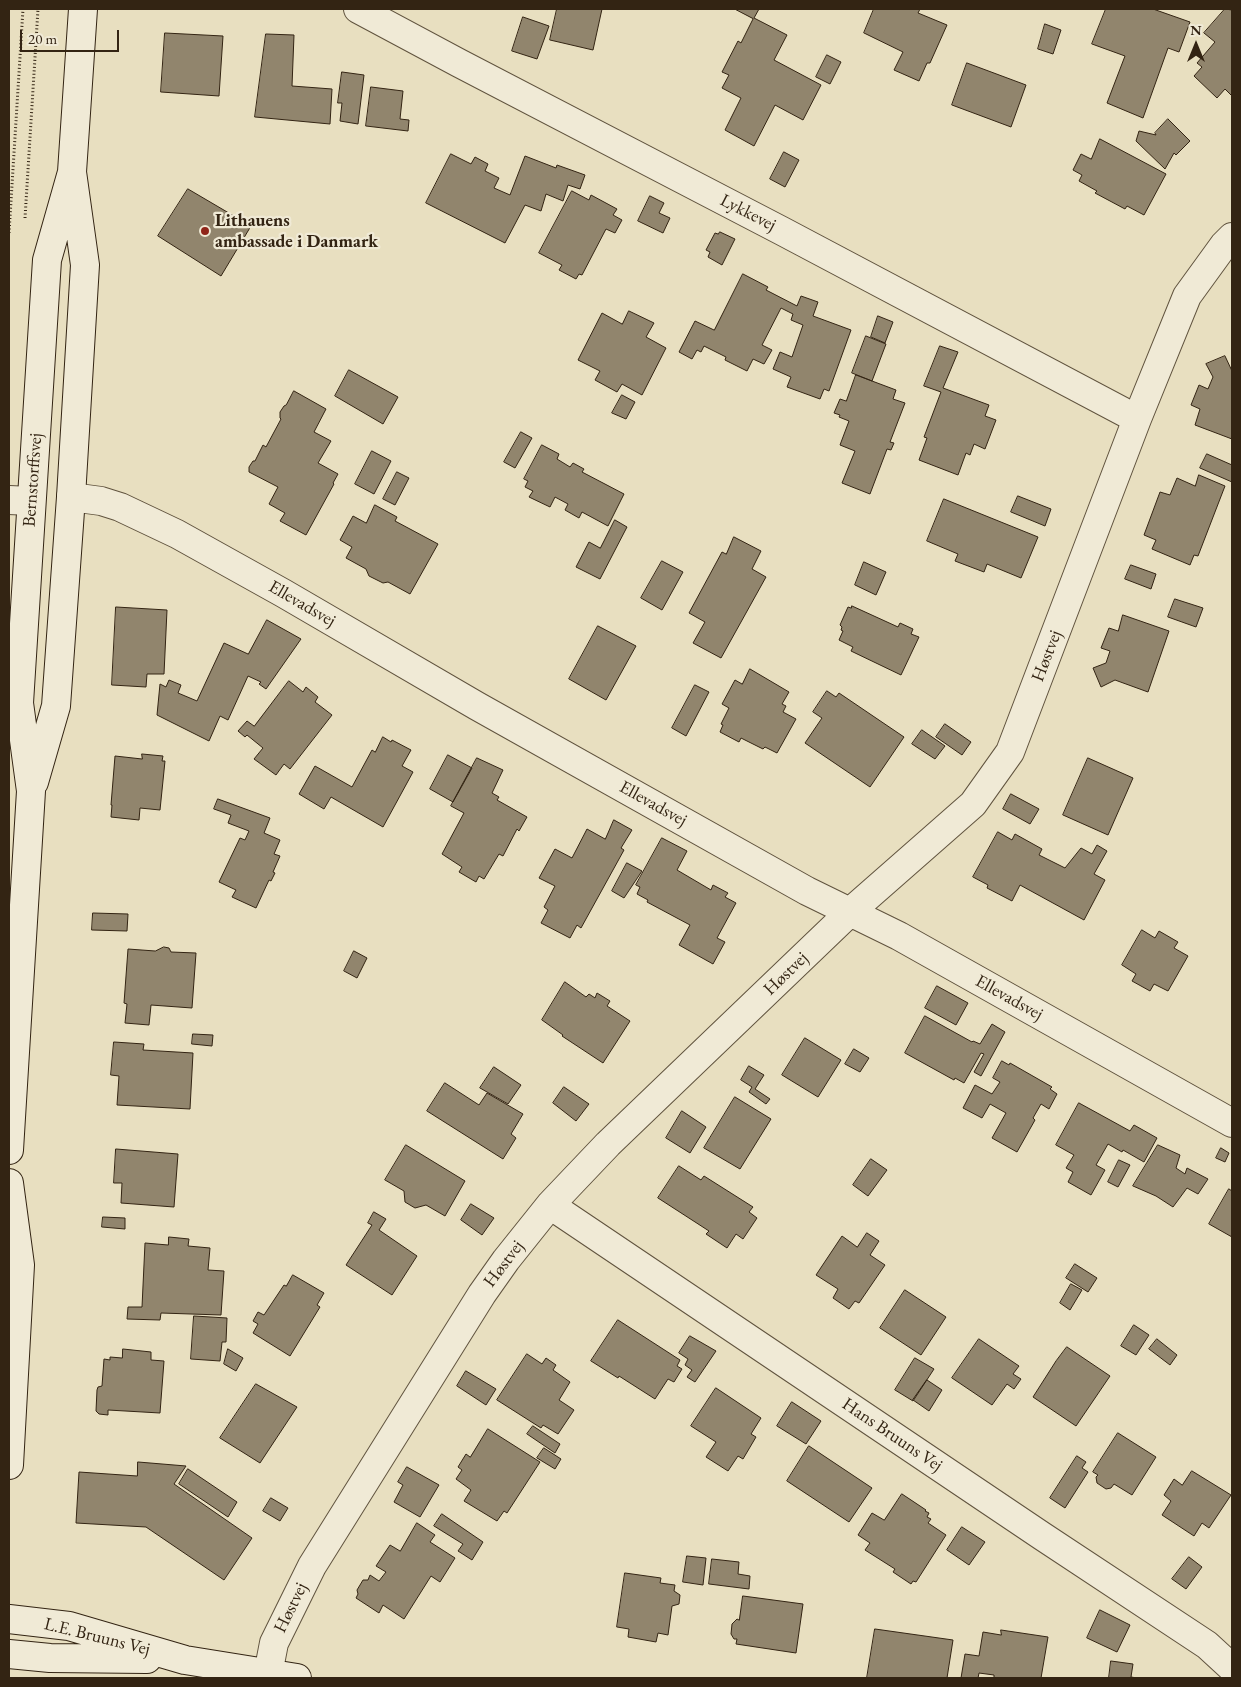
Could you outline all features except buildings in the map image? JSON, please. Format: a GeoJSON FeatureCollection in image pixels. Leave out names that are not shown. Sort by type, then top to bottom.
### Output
{"type":"FeatureCollection","features":[{"type":"Feature","properties":{"kind":"street","name":"Bernstorffsvej"},"geometry":{"type":"LineString","coordinates":[[32,791],[56,706],[71,497],[85,264],[72,172],[82,9]]}},
{"type":"Feature","properties":{"kind":"street","name":"Lykkevej"},"geometry":{"type":"LineString","coordinates":[[358,9],[782,230],[1137,419]]}},
{"type":"Feature","properties":{"kind":"street","name":"Bernstorffsvej"},"geometry":{"type":"LineString","coordinates":[[9,1150],[32,791],[19,703],[20,500],[47,260],[72,172]]}},
{"type":"Feature","properties":{"kind":"street","name":"Høstvej"},"geometry":{"type":"LineString","coordinates":[[268,1674],[274,1643],[312,1566],[482,1294],[506,1260],[550,1205],[608,1144],[850,912],[973,804],[1010,752],[1137,419],[1187,296],[1224,245],[1232,237]]}},
{"type":"Feature","properties":{"kind":"street","name":"Ellevadsvej"},"geometry":{"type":"LineString","coordinates":[[71,497],[120,507],[177,534],[283,592],[494,715],[807,891],[899,936],[1232,1123]]}},
{"type":"Feature","properties":{"kind":"street"},"geometry":{"type":"LineString","coordinates":[[9,1183],[20,1266],[9,1465]]}},
{"type":"Feature","properties":{"kind":"street","name":"Hans Bruuns Vej"},"geometry":{"type":"LineString","coordinates":[[550,1205],[1034,1531],[1207,1645],[1232,1668]]}},
{"type":"Feature","properties":{"kind":"street","name":"L.E. Bruuns Vej"},"geometry":{"type":"LineString","coordinates":[[9,1619],[70,1626],[185,1660],[297,1678]]}},
{"type":"Feature","properties":{"kind":"street","name":"L.E. Bruuns Vej"},"geometry":{"type":"LineString","coordinates":[[9,1654],[50,1658],[185,1660]]}},
{"type":"Feature","properties":{"kind":"path"},"geometry":{"type":"LineString","coordinates":[[9,232],[23,9]]}},
{"type":"Feature","properties":{"kind":"place","name":"Lithauens ambassade i Danmark"},"geometry":{"type":"Point","coordinates":[205,231]}}]}
